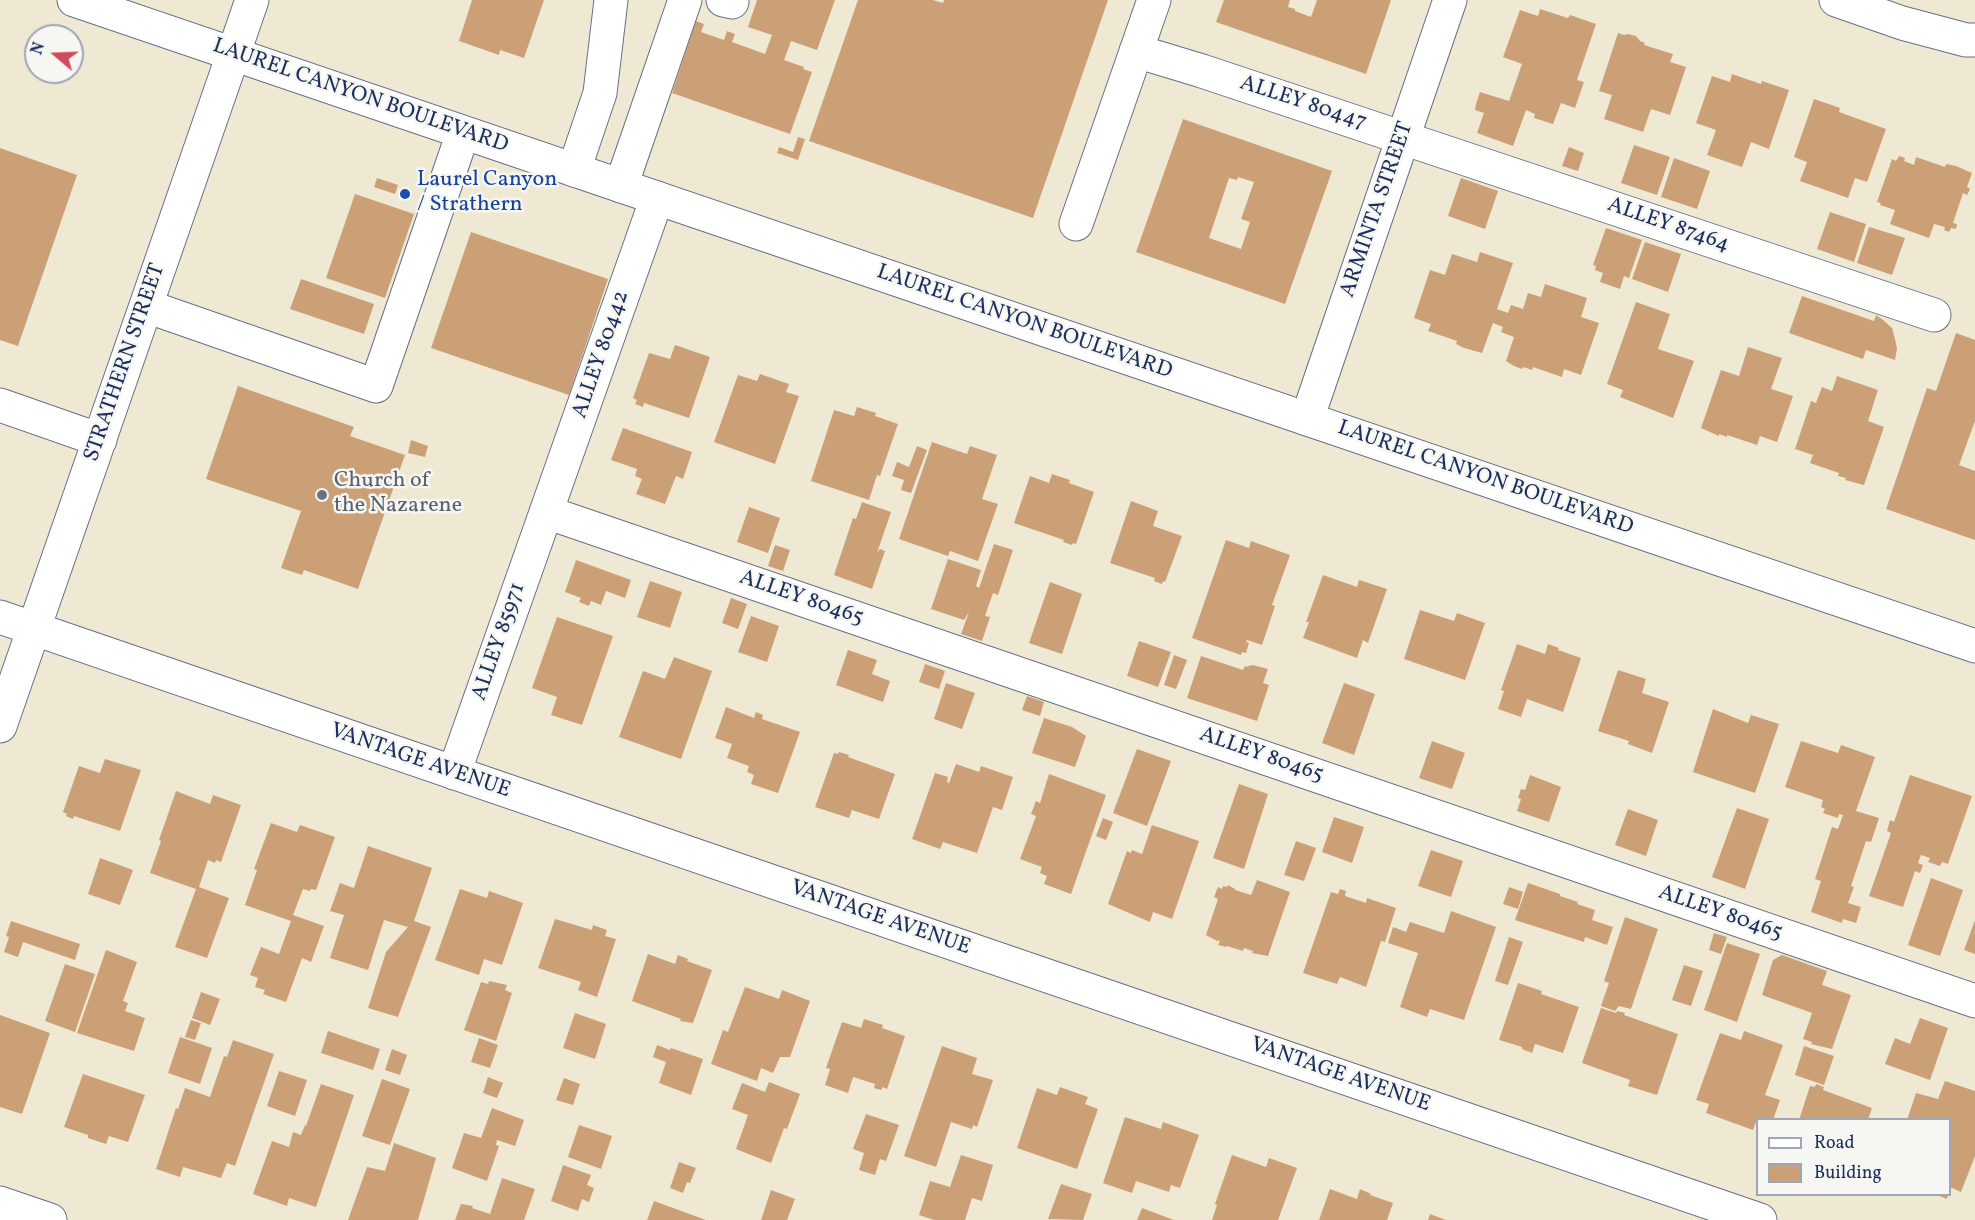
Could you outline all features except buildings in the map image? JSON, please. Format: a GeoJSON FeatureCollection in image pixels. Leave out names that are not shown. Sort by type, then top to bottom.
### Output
{"type":"FeatureCollection","features":[{"type":"Feature","properties":{"kind":"street","name":"LAUREL CANYON BOULEVARD"},"geometry":{"type":"LineString","coordinates":[[74,0],[1975,646]]}},
{"type":"Feature","properties":{"kind":"street","name":"STRATHERN STREET"},"geometry":{"type":"LineString","coordinates":[[0,726],[252,0]]}},
{"type":"Feature","properties":{"kind":"street"},"geometry":{"type":"LineString","coordinates":[[574,170],[600,93],[611,0]]}},
{"type":"Feature","properties":{"kind":"street"},"geometry":{"type":"LineString","coordinates":[[621,186],[685,0]]}},
{"type":"Feature","properties":{"kind":"street"},"geometry":{"type":"LineString","coordinates":[[723,0],[732,2],[732,0]]}},
{"type":"Feature","properties":{"kind":"street"},"geometry":{"type":"LineString","coordinates":[[1076,224],[1154,0]]}},
{"type":"Feature","properties":{"kind":"street","name":"ARMINTA STREET"},"geometry":{"type":"LineString","coordinates":[[1307,419],[1450,0]]}},
{"type":"Feature","properties":{"kind":"street"},"geometry":{"type":"LineString","coordinates":[[1836,0],[1902,23],[1966,40],[1975,40]]}},
{"type":"Feature","properties":{"kind":"street","name":"ALLEY 80447"},"geometry":{"type":"LineString","coordinates":[[1136,51],[1403,138]]}},
{"type":"Feature","properties":{"kind":"street"},"geometry":{"type":"LineString","coordinates":[[146,306],[376,386],[464,133]]}},
{"type":"Feature","properties":{"kind":"street","name":"ALLEY 87464"},"geometry":{"type":"LineString","coordinates":[[1403,138],[1934,315]]}},
{"type":"Feature","properties":{"kind":"street","name":"ALLEY 80442"},"geometry":{"type":"LineString","coordinates":[[546,512],[657,198]]}},
{"type":"Feature","properties":{"kind":"street"},"geometry":{"type":"LineString","coordinates":[[0,405],[100,440]]}},
{"type":"Feature","properties":{"kind":"street","name":"ALLEY 85971"},"geometry":{"type":"LineString","coordinates":[[454,773],[546,512]]}},
{"type":"Feature","properties":{"kind":"street","name":"ALLEY 80465"},"geometry":{"type":"LineString","coordinates":[[546,512],[1975,1001]]}},
{"type":"Feature","properties":{"kind":"street","name":"VANTAGE AVENUE"},"geometry":{"type":"LineString","coordinates":[[0,617],[1760,1220]]}},
{"type":"Feature","properties":{"kind":"street"},"geometry":{"type":"LineString","coordinates":[[0,1203],[51,1220]]}},
{"type":"Feature","properties":{"kind":"place","name":"Laurel Canyon / Strathern"},"geometry":{"type":"Point","coordinates":[405,194]}},
{"type":"Feature","properties":{"kind":"place","name":"Church of the Nazarene"},"geometry":{"type":"Point","coordinates":[322,495]}}]}
